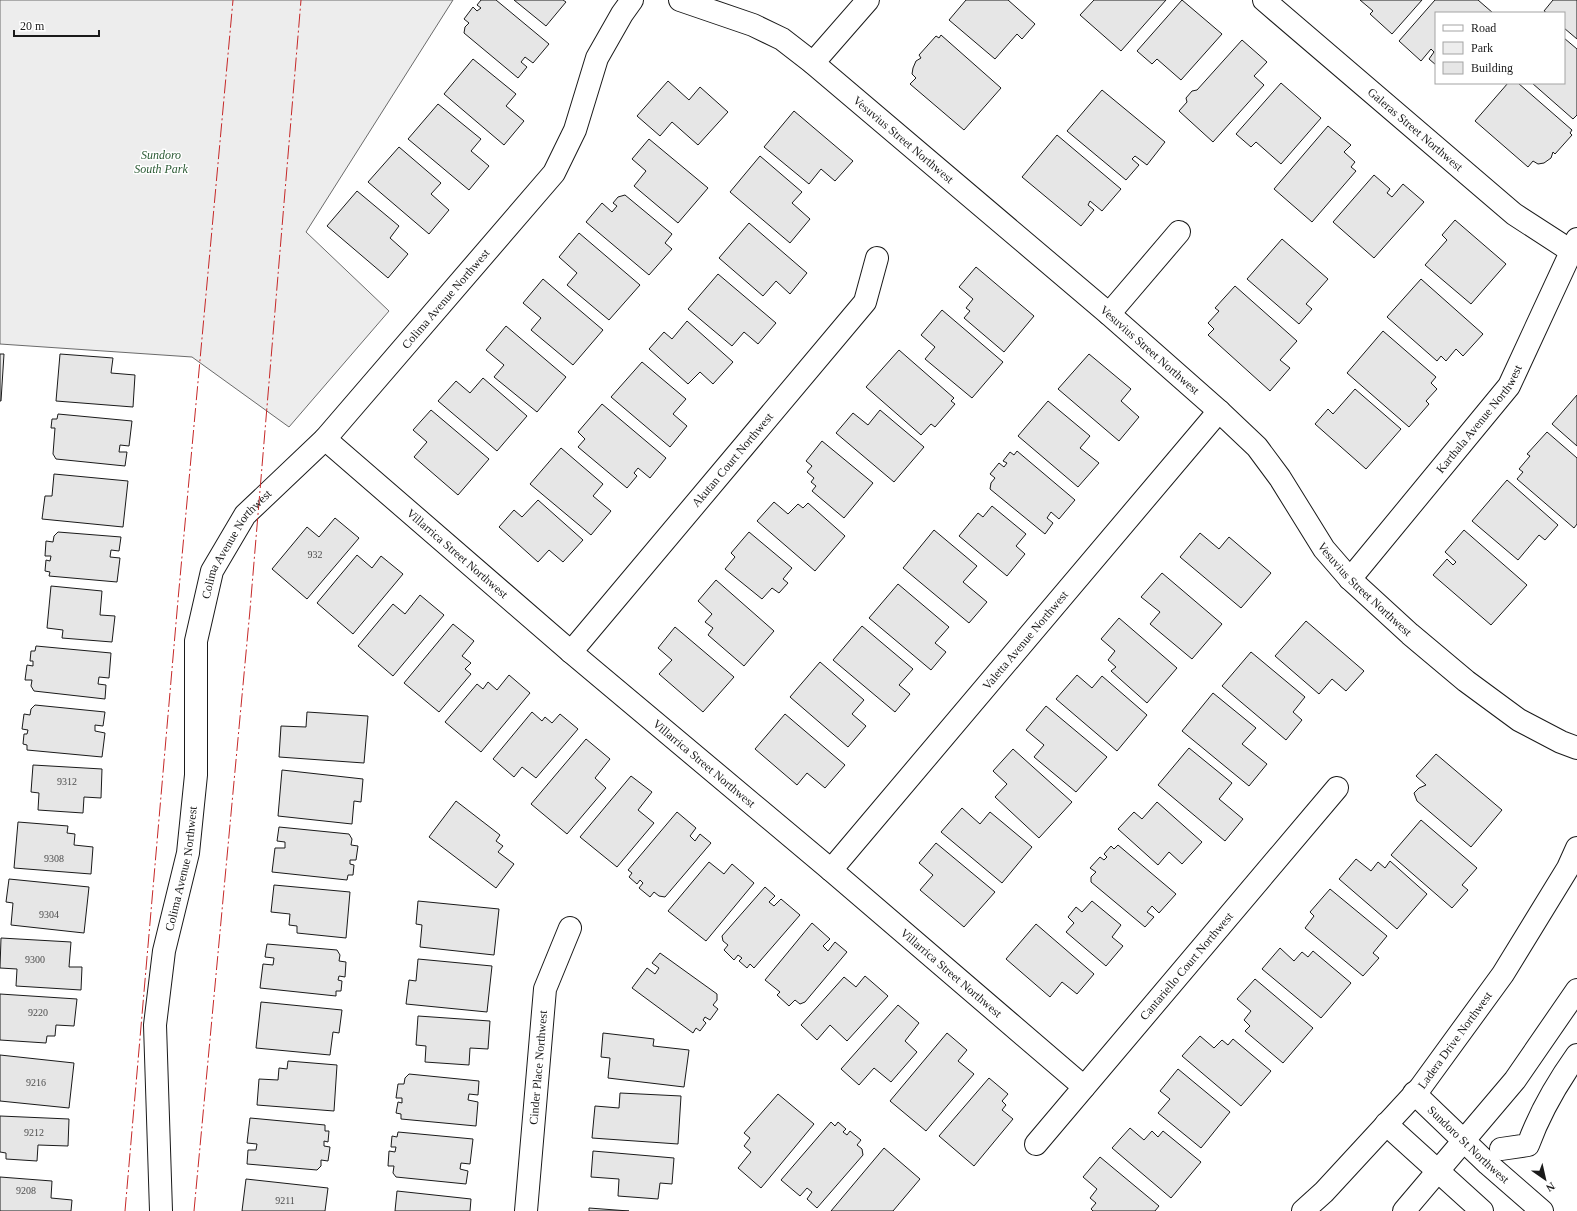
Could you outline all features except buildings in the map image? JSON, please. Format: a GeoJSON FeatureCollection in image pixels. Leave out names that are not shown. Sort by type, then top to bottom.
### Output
{"type":"FeatureCollection","features":[{"type":"Feature","properties":{"kind":"street","name":"Colima Avenue Northwest"},"geometry":{"type":"LineString","coordinates":[[161,1211],[155,1025],[164,951],[188,853],[196,775],[196,641],[212,571],[245,515],[326,438],[554,173],[575,130],[597,58],[622,14],[632,0]]}},
{"type":"Feature","properties":{"kind":"street","name":"Vesuvius Street Northwest"},"geometry":{"type":"LineString","coordinates":[[680,0],[753,25],[782,39],[813,62],[1109,314],[1219,411],[1257,447],[1280,478],[1324,549],[1350,579],[1415,639],[1466,681],[1519,720],[1561,742],[1577,748]]}},
{"type":"Feature","properties":{"kind":"street"},"geometry":{"type":"LineString","coordinates":[[813,62],[868,0]]}},
{"type":"Feature","properties":{"kind":"street","name":"Galeras Street Northwest"},"geometry":{"type":"LineString","coordinates":[[1264,0],[1514,214],[1574,245]]}},
{"type":"Feature","properties":{"kind":"street"},"geometry":{"type":"LineString","coordinates":[[1109,314],[1179,232]]}},
{"type":"Feature","properties":{"kind":"street","name":"Karthala Avenue Northwest"},"geometry":{"type":"LineString","coordinates":[[1350,579],[1508,386],[1574,245]]}},
{"type":"Feature","properties":{"kind":"street","name":"Akutan Court Northwest"},"geometry":{"type":"LineString","coordinates":[[571,652],[865,302],[877,258]]}},
{"type":"Feature","properties":{"kind":"street","name":"Valetta Avenue Northwest"},"geometry":{"type":"LineString","coordinates":[[831,870],[1219,411]]}},
{"type":"Feature","properties":{"kind":"street","name":"Villarrica Street Northwest"},"geometry":{"type":"LineString","coordinates":[[326,438],[571,652],[831,870],[1084,1087]]}},
{"type":"Feature","properties":{"kind":"street","name":"Cantariello Court Northwest"},"geometry":{"type":"LineString","coordinates":[[1036,1144],[1337,788]]}},
{"type":"Feature","properties":{"kind":"street","name":"Ladera Drive Northwest"},"geometry":{"type":"LineString","coordinates":[[1303,1211],[1324,1192],[1420,1088],[1503,974],[1568,868],[1577,848]]}},
{"type":"Feature","properties":{"kind":"street","name":"Cinder Place Northwest"},"geometry":{"type":"LineString","coordinates":[[526,1211],[545,989],[570,928]]}},
{"type":"Feature","properties":{"kind":"street"},"geometry":{"type":"LineString","coordinates":[[1404,1211],[1515,1080],[1577,990]]}},
{"type":"Feature","properties":{"kind":"street"},"geometry":{"type":"LineString","coordinates":[[1501,1149],[1528,1145],[1538,1119],[1563,1074],[1577,1055]]}},
{"type":"Feature","properties":{"kind":"street","name":"Sundoro St Northwest"},"geometry":{"type":"LineString","coordinates":[[1414,1093],[1542,1211]]}},
{"type":"Feature","properties":{"kind":"street"},"geometry":{"type":"LineString","coordinates":[[1386,1124],[1482,1211]]}},
{"type":"Feature","properties":{"kind":"green space","name":"Sundoro South Park"},"geometry":{"type":"Polygon","coordinates":[[[0,0],[453,0],[306,232],[389,311],[289,427],[192,357],[0,344],[0,0]]]}},
{"type":"Feature","properties":{"kind":"power"},"geometry":{"type":"LineString","coordinates":[[125,1211],[178,600],[233,0]]}},
{"type":"Feature","properties":{"kind":"power"},"geometry":{"type":"LineString","coordinates":[[194,1211],[250,610],[301,0]]}}]}
